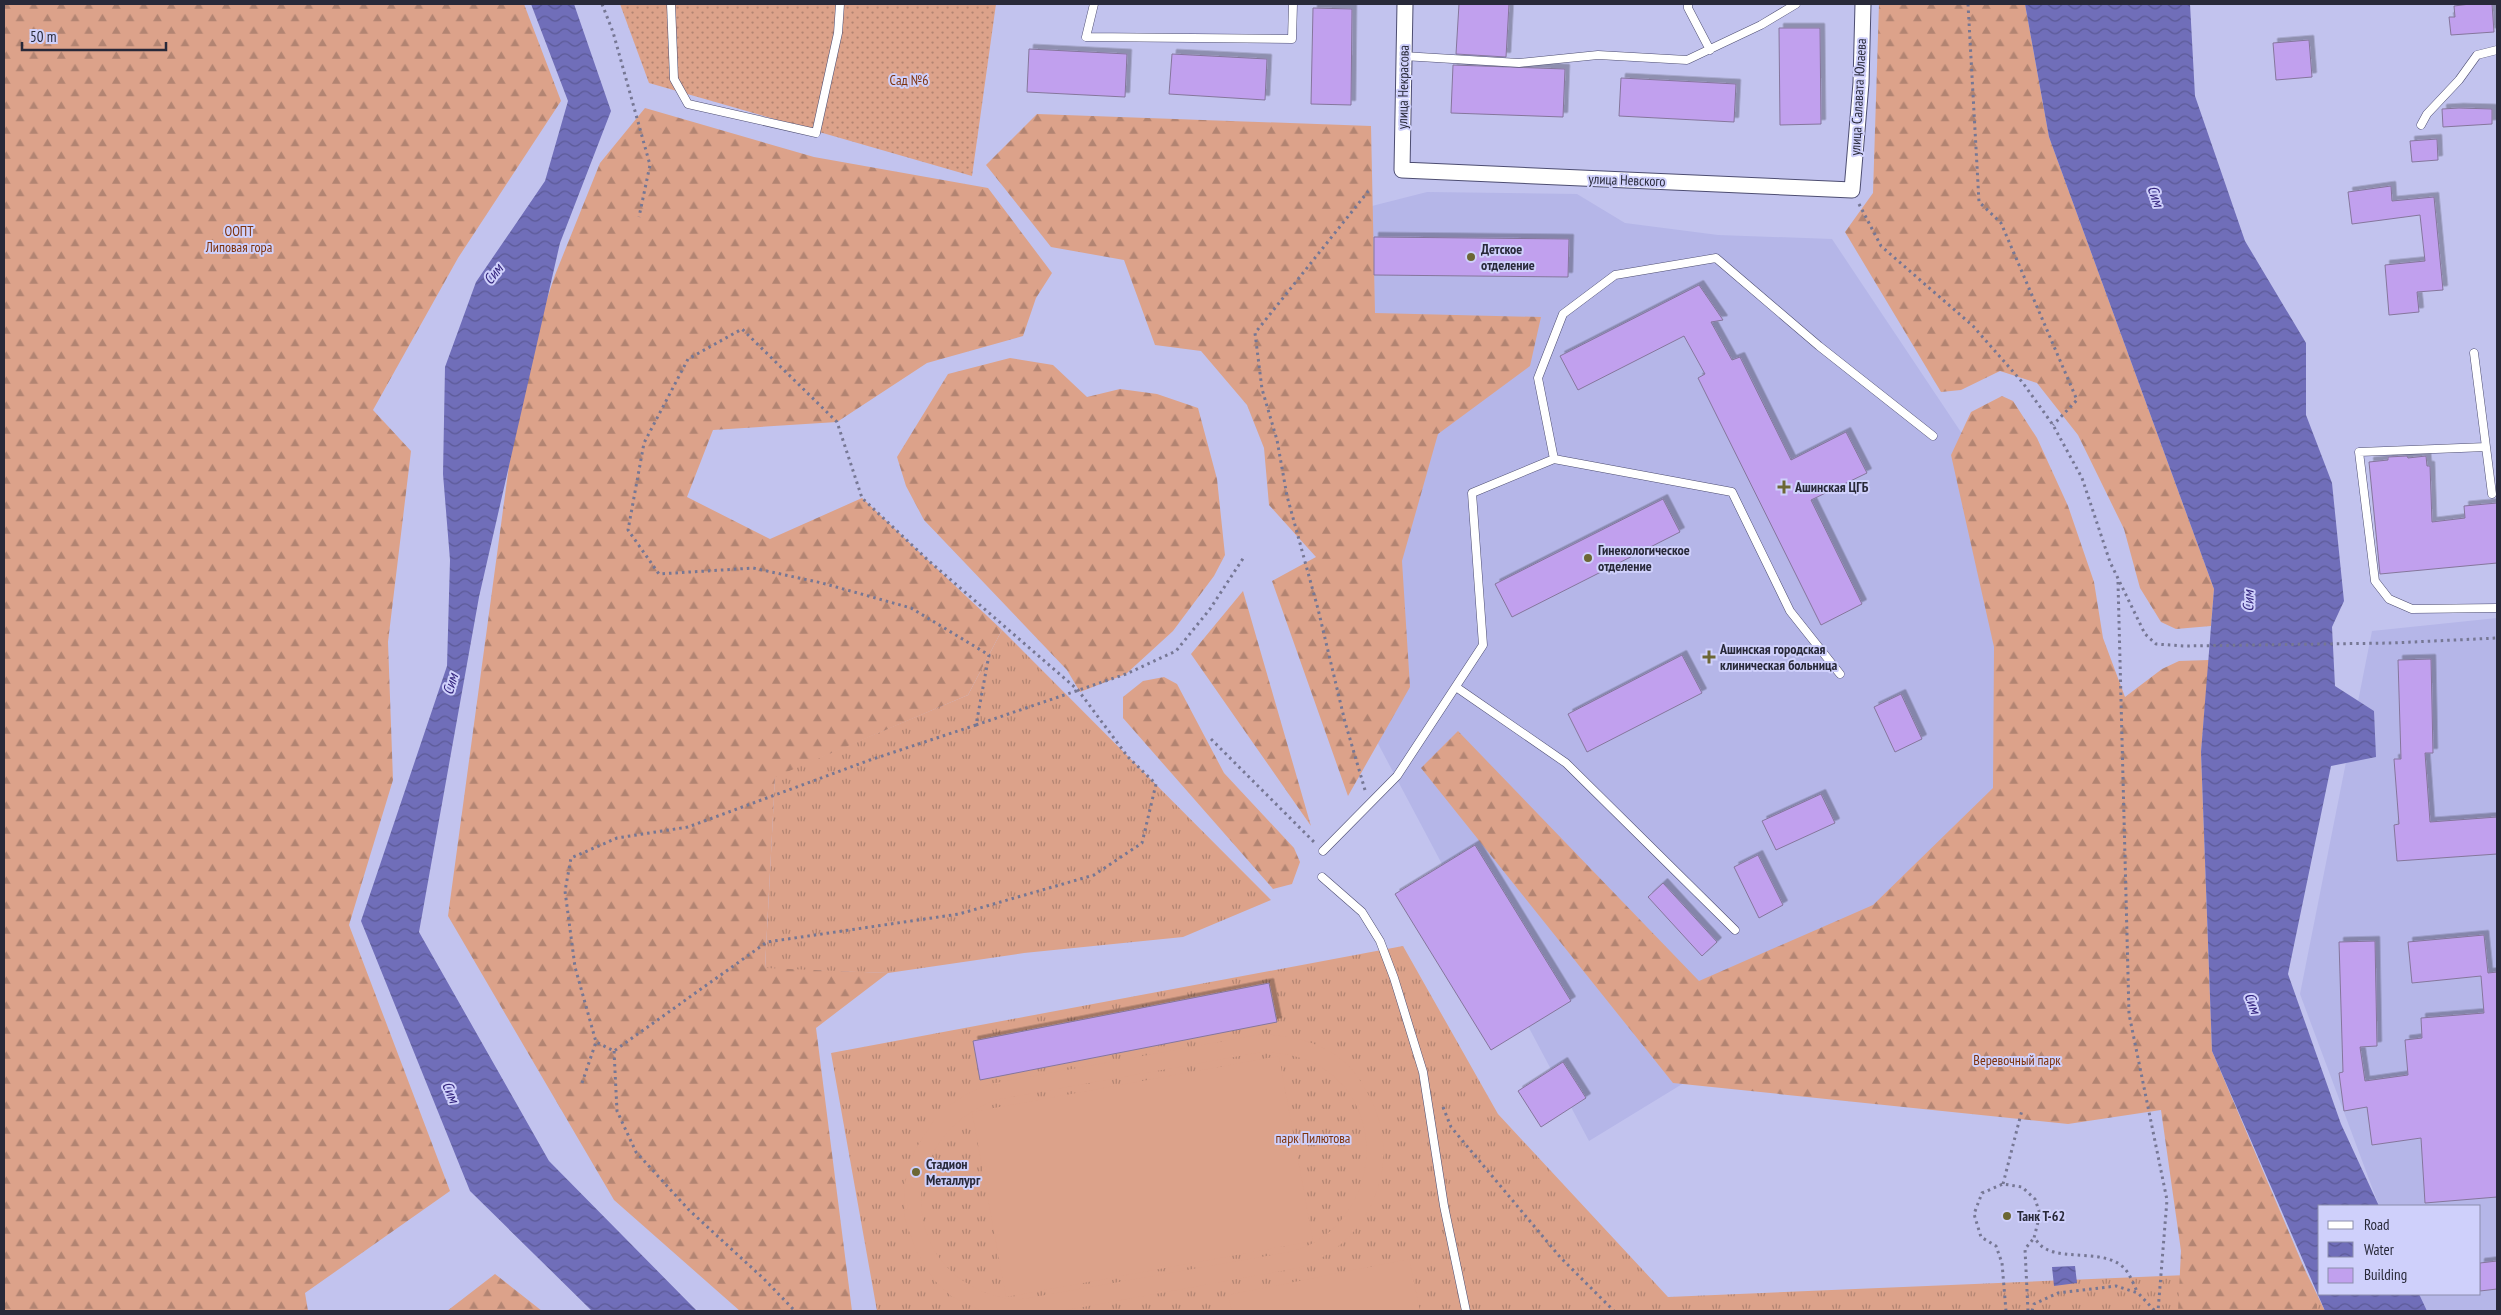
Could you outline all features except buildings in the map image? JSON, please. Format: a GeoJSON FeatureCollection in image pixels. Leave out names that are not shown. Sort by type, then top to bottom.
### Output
{"type":"FeatureCollection","features":[{"type":"Feature","properties":{"kind":"street","name":"улица Некрасова"},"geometry":{"type":"LineString","coordinates":[[1402,170],[1405,4]]}},
{"type":"Feature","properties":{"kind":"street","name":"улица Салавата Юлаева"},"geometry":{"type":"LineString","coordinates":[[1852,190],[1861,83],[1863,4]]}},
{"type":"Feature","properties":{"kind":"street","name":"улица Невского"},"geometry":{"type":"LineString","coordinates":[[1402,170],[1852,190]]}},
{"type":"Feature","properties":{"kind":"lane"},"geometry":{"type":"LineString","coordinates":[[670,4],[674,79],[688,104],[816,133],[838,33],[840,4]]}},
{"type":"Feature","properties":{"kind":"lane"},"geometry":{"type":"LineString","coordinates":[[1094,4],[1086,37],[1282,39],[1292,39],[1293,4]]}},
{"type":"Feature","properties":{"kind":"lane"},"geometry":{"type":"LineString","coordinates":[[1688,4],[1688,8],[1710,50]]}},
{"type":"Feature","properties":{"kind":"lane"},"geometry":{"type":"LineString","coordinates":[[1403,56],[1520,63],[1598,54],[1687,60],[1760,25],[1796,4]]}},
{"type":"Feature","properties":{"kind":"lane"},"geometry":{"type":"LineString","coordinates":[[2421,125],[2427,114],[2460,80],[2477,55],[2497,50]]}},
{"type":"Feature","properties":{"kind":"lane"},"geometry":{"type":"LineString","coordinates":[[1554,459],[1538,378],[1563,314],[1615,275],[1716,258],[1819,346],[1934,436]]}},
{"type":"Feature","properties":{"kind":"lane"},"geometry":{"type":"LineString","coordinates":[[2474,353],[2492,494]]}},
{"type":"Feature","properties":{"kind":"lane"},"geometry":{"type":"LineString","coordinates":[[2486,447],[2359,452],[2375,580],[2389,599],[2412,609],[2497,608]]}},
{"type":"Feature","properties":{"kind":"lane"},"geometry":{"type":"LineString","coordinates":[[1323,850],[1397,776],[1483,645],[1472,493],[1554,459],[1732,492],[1790,611],[1840,674]]}},
{"type":"Feature","properties":{"kind":"lane"},"geometry":{"type":"LineString","coordinates":[[1456,687],[1566,763],[1735,930]]}},
{"type":"Feature","properties":{"kind":"lane"},"geometry":{"type":"LineString","coordinates":[[1322,877],[1362,912],[1380,941],[1394,978],[1422,1072],[1444,1206],[1466,1311]]}},
{"type":"Feature","properties":{"kind":"path"},"geometry":{"type":"LineString","coordinates":[[602,4],[613,32],[650,165],[638,218]]}},
{"type":"Feature","properties":{"kind":"path"},"geometry":{"type":"LineString","coordinates":[[1968,4],[1979,202],[2001,223],[2077,400],[2053,425]]}},
{"type":"Feature","properties":{"kind":"path"},"geometry":{"type":"LineString","coordinates":[[1370,189],[1255,333],[1262,388],[1277,440],[1287,496],[1318,609],[1345,722],[1370,804]]}},
{"type":"Feature","properties":{"kind":"path"},"geometry":{"type":"LineString","coordinates":[[1852,190],[1881,246],[1973,326],[2023,383],[2053,425],[2082,478],[2110,562],[2148,638],[2156,644],[2184,646],[2392,643],[2497,638]]}},
{"type":"Feature","properties":{"kind":"path"},"geometry":{"type":"LineString","coordinates":[[614,1051],[766,942],[959,914],[1094,875],[1142,843],[1156,784],[1128,757],[1078,690],[929,561],[862,498],[837,422],[742,329],[688,359],[644,443],[628,530],[658,574],[752,568],[822,583],[911,608],[989,655],[976,725]]}},
{"type":"Feature","properties":{"kind":"path"},"geometry":{"type":"LineString","coordinates":[[582,1083],[596,1042],[575,967],[565,891],[571,858],[617,838],[688,828],[870,760],[1126,674],[1176,651],[1210,609],[1244,557]]}},
{"type":"Feature","properties":{"kind":"path"},"geometry":{"type":"LineString","coordinates":[[2118,579],[2129,1014],[2166,1200],[2157,1311]]}},
{"type":"Feature","properties":{"kind":"path"},"geometry":{"type":"LineString","coordinates":[[1211,739],[1323,850]]}},
{"type":"Feature","properties":{"kind":"path"},"geometry":{"type":"LineString","coordinates":[[596,1042],[614,1051]]}},
{"type":"Feature","properties":{"kind":"path"},"geometry":{"type":"LineString","coordinates":[[614,1051],[617,1111],[636,1152],[689,1210],[796,1311]]}},
{"type":"Feature","properties":{"kind":"path"},"geometry":{"type":"LineString","coordinates":[[1440,1099],[1451,1127],[1560,1257],[1614,1311]]}},
{"type":"Feature","properties":{"kind":"path"},"geometry":{"type":"LineString","coordinates":[[2003,1184],[2022,1110]]}},
{"type":"Feature","properties":{"kind":"path"},"geometry":{"type":"LineString","coordinates":[[2006,1311],[2002,1263],[1996,1246],[1982,1237],[1974,1214],[1982,1193],[2003,1184],[2022,1187],[2035,1199],[2040,1214],[2034,1238],[2025,1249],[2030,1311]]}},
{"type":"Feature","properties":{"kind":"path"},"geometry":{"type":"LineString","coordinates":[[2034,1238],[2045,1249],[2065,1255],[2085,1254],[2107,1260],[2124,1268],[2138,1294],[2157,1311]]}},
{"type":"Feature","properties":{"kind":"path"},"geometry":{"type":"LineString","coordinates":[[2030,1311],[2034,1304],[2058,1293],[2116,1286],[2138,1294]]}},
{"type":"Feature","properties":{"kind":"shaded area","name":"Ашинская городская клиническая больница"},"geometry":{"type":"Polygon","coordinates":[[[1427,192],[1577,194],[1625,223],[1718,235],[1832,239],[2079,609],[2054,857],[1589,1141],[1357,704],[1265,340],[1372,206],[1427,192]]]}},
{"type":"Feature","properties":{"kind":"shaded area"},"geometry":{"type":"Polygon","coordinates":[[[2497,618],[2497,1311],[2417,1311],[2411,1295],[2481,1295],[2481,1205],[2379,1205],[2300,994],[2372,631],[2497,618]]]}},
{"type":"Feature","properties":{"kind":"green space","name":"ООПТ Липовая гора"},"geometry":{"type":"Polygon","coordinates":[[[4,4],[524,4],[561,101],[458,258],[373,410],[411,451],[388,642],[393,780],[349,925],[450,1191],[305,1293],[308,1311],[4,1311],[4,4]]]}},
{"type":"Feature","properties":{"kind":"green space","name":"Сад №6"},"geometry":{"type":"Polygon","coordinates":[[[620,4],[996,4],[972,176],[649,83],[620,4]]]}},
{"type":"Feature","properties":{"kind":"green space"},"geometry":{"type":"Polygon","coordinates":[[[1879,4],[2025,4],[2049,137],[2214,589],[2211,626],[2176,629],[2161,622],[2140,588],[2124,529],[2078,435],[2037,383],[2000,371],[1961,390],[1941,392],[1845,232],[1873,193],[1879,4]]]}},
{"type":"Feature","properties":{"kind":"green space"},"geometry":{"type":"Polygon","coordinates":[[[645,108],[814,157],[988,188],[1052,273],[1036,298],[1023,336],[927,363],[837,422],[713,430],[687,497],[770,539],[862,498],[1002,630],[968,695],[775,777],[765,968],[888,973],[816,1028],[852,1311],[740,1311],[614,1200],[448,916],[521,377],[555,275],[600,163],[645,108]]]}},
{"type":"Feature","properties":{"kind":"green space"},"geometry":{"type":"Polygon","coordinates":[[[1037,114],[1371,126],[1375,313],[1541,317],[1530,366],[1438,434],[1402,561],[1410,687],[1348,796],[1272,581],[1316,557],[1269,505],[1264,448],[1247,405],[1201,351],[1155,345],[1124,260],[1051,247],[986,165],[1037,114]]]}},
{"type":"Feature","properties":{"kind":"green space"},"geometry":{"type":"Polygon","coordinates":[[[1010,358],[1053,365],[1087,397],[1120,389],[1157,394],[1198,408],[1217,479],[1225,555],[1214,576],[1173,631],[1126,674],[1080,692],[1067,670],[924,520],[906,486],[897,457],[948,374],[1010,358]]]}},
{"type":"Feature","properties":{"kind":"green space","name":"Веревочный парк"},"geometry":{"type":"Polygon","coordinates":[[[2002,396],[2013,401],[2037,438],[2068,506],[2094,582],[2103,638],[2125,697],[2162,669],[2179,661],[2209,660],[2201,752],[2212,1051],[2305,1270],[2318,1311],[2178,1311],[2181,1251],[2161,1110],[2068,1124],[1673,1083],[1421,768],[1458,731],[1699,981],[1873,905],[1993,788],[1994,647],[1951,455],[1971,412],[2002,396]]]}},
{"type":"Feature","properties":{"kind":"green space"},"geometry":{"type":"Polygon","coordinates":[[[1243,591],[1311,826],[1191,654],[1243,591]]]}},
{"type":"Feature","properties":{"kind":"green space"},"geometry":{"type":"Polygon","coordinates":[[[1002,630],[1271,900],[1183,937],[1024,953],[888,973],[765,969],[775,776],[968,695],[1002,630]]]}},
{"type":"Feature","properties":{"kind":"green space"},"geometry":{"type":"Polygon","coordinates":[[[1164,677],[1177,684],[1224,773],[1294,848],[1300,862],[1292,884],[1273,889],[1123,718],[1123,697],[1143,681],[1164,677]]]}},
{"type":"Feature","properties":{"kind":"green space","name":"парк Пилютова"},"geometry":{"type":"Polygon","coordinates":[[[1403,946],[1498,1114],[1668,1297],[2305,1270],[2325,1311],[877,1311],[831,1053],[1403,946]]]}},
{"type":"Feature","properties":{"kind":"green space","name":"Стадион Металлург"},"geometry":{"type":"Polygon","coordinates":[[[1262,1034],[1301,1040],[1319,1046],[1337,1056],[1351,1069],[1362,1084],[1379,1120],[1383,1146],[1382,1172],[1375,1197],[1362,1221],[1345,1241],[1324,1257],[1298,1268],[1061,1311],[982,1311],[951,1296],[934,1280],[916,1251],[905,1219],[904,1186],[915,1150],[934,1120],[948,1106],[965,1095],[990,1084],[1262,1034]],[[1262,1052],[995,1100],[960,1120],[936,1147],[924,1178],[922,1211],[930,1242],[949,1269],[978,1289],[1017,1300],[1294,1251],[1320,1239],[1341,1220],[1356,1197],[1365,1171],[1366,1143],[1361,1116],[1348,1092],[1320,1066],[1304,1059],[1262,1052]]]}},
{"type":"Feature","properties":{"kind":"green space"},"geometry":{"type":"Polygon","coordinates":[[[1279,1056],[1313,1241],[1006,1297],[972,1112],[1279,1056]]]}},
{"type":"Feature","properties":{"kind":"green space"},"geometry":{"type":"Polygon","coordinates":[[[1409,1259],[1420,1311],[1232,1311],[1228,1295],[1409,1259]]]}},
{"type":"Feature","properties":{"kind":"green space"},"geometry":{"type":"Polygon","coordinates":[[[495,1274],[542,1311],[447,1311],[495,1274]]]}},
{"type":"Feature","properties":{"kind":"water","name":"Сим"},"geometry":{"type":"Polygon","coordinates":[[[531,4],[574,4],[611,111],[560,243],[479,597],[419,932],[549,1161],[697,1311],[592,1311],[470,1191],[361,921],[447,666],[450,560],[443,474],[445,367],[476,282],[545,181],[568,101],[531,4]]]}},
{"type":"Feature","properties":{"kind":"water","name":"Сим"},"geometry":{"type":"Polygon","coordinates":[[[2025,4],[2190,4],[2195,96],[2245,241],[2306,343],[2306,415],[2332,483],[2344,601],[2332,627],[2335,686],[2374,711],[2376,757],[2331,766],[2288,974],[2341,1124],[2379,1205],[2318,1205],[2318,1295],[2212,1051],[2201,752],[2214,589],[2049,137],[2025,4]]]}},
{"type":"Feature","properties":{"kind":"water"},"geometry":{"type":"Polygon","coordinates":[[[2075,1266],[2077,1283],[2054,1286],[2052,1267],[2075,1266]]]}},
{"type":"Feature","properties":{"kind":"water"},"geometry":{"type":"Polygon","coordinates":[[[2318,1295],[2419,1295],[2427,1311],[2325,1311],[2318,1295]]]}},
{"type":"Feature","properties":{"kind":"place","name":"Детское отделение"},"geometry":{"type":"Point","coordinates":[1471,257]}},
{"type":"Feature","properties":{"kind":"place","name":"Ашинская ЦГБ"},"geometry":{"type":"Point","coordinates":[1784,487]}},
{"type":"Feature","properties":{"kind":"place","name":"Гинекологическое отделение"},"geometry":{"type":"Point","coordinates":[1588,558]}},
{"type":"Feature","properties":{"kind":"place","name":"Ашинская городская клиническая больница"},"geometry":{"type":"Point","coordinates":[1709,657]}},
{"type":"Feature","properties":{"kind":"place","name":"Стадион Металлург"},"geometry":{"type":"Point","coordinates":[916,1172]}},
{"type":"Feature","properties":{"kind":"place","name":"Танк Т-62"},"geometry":{"type":"Point","coordinates":[2007,1216]}}]}
